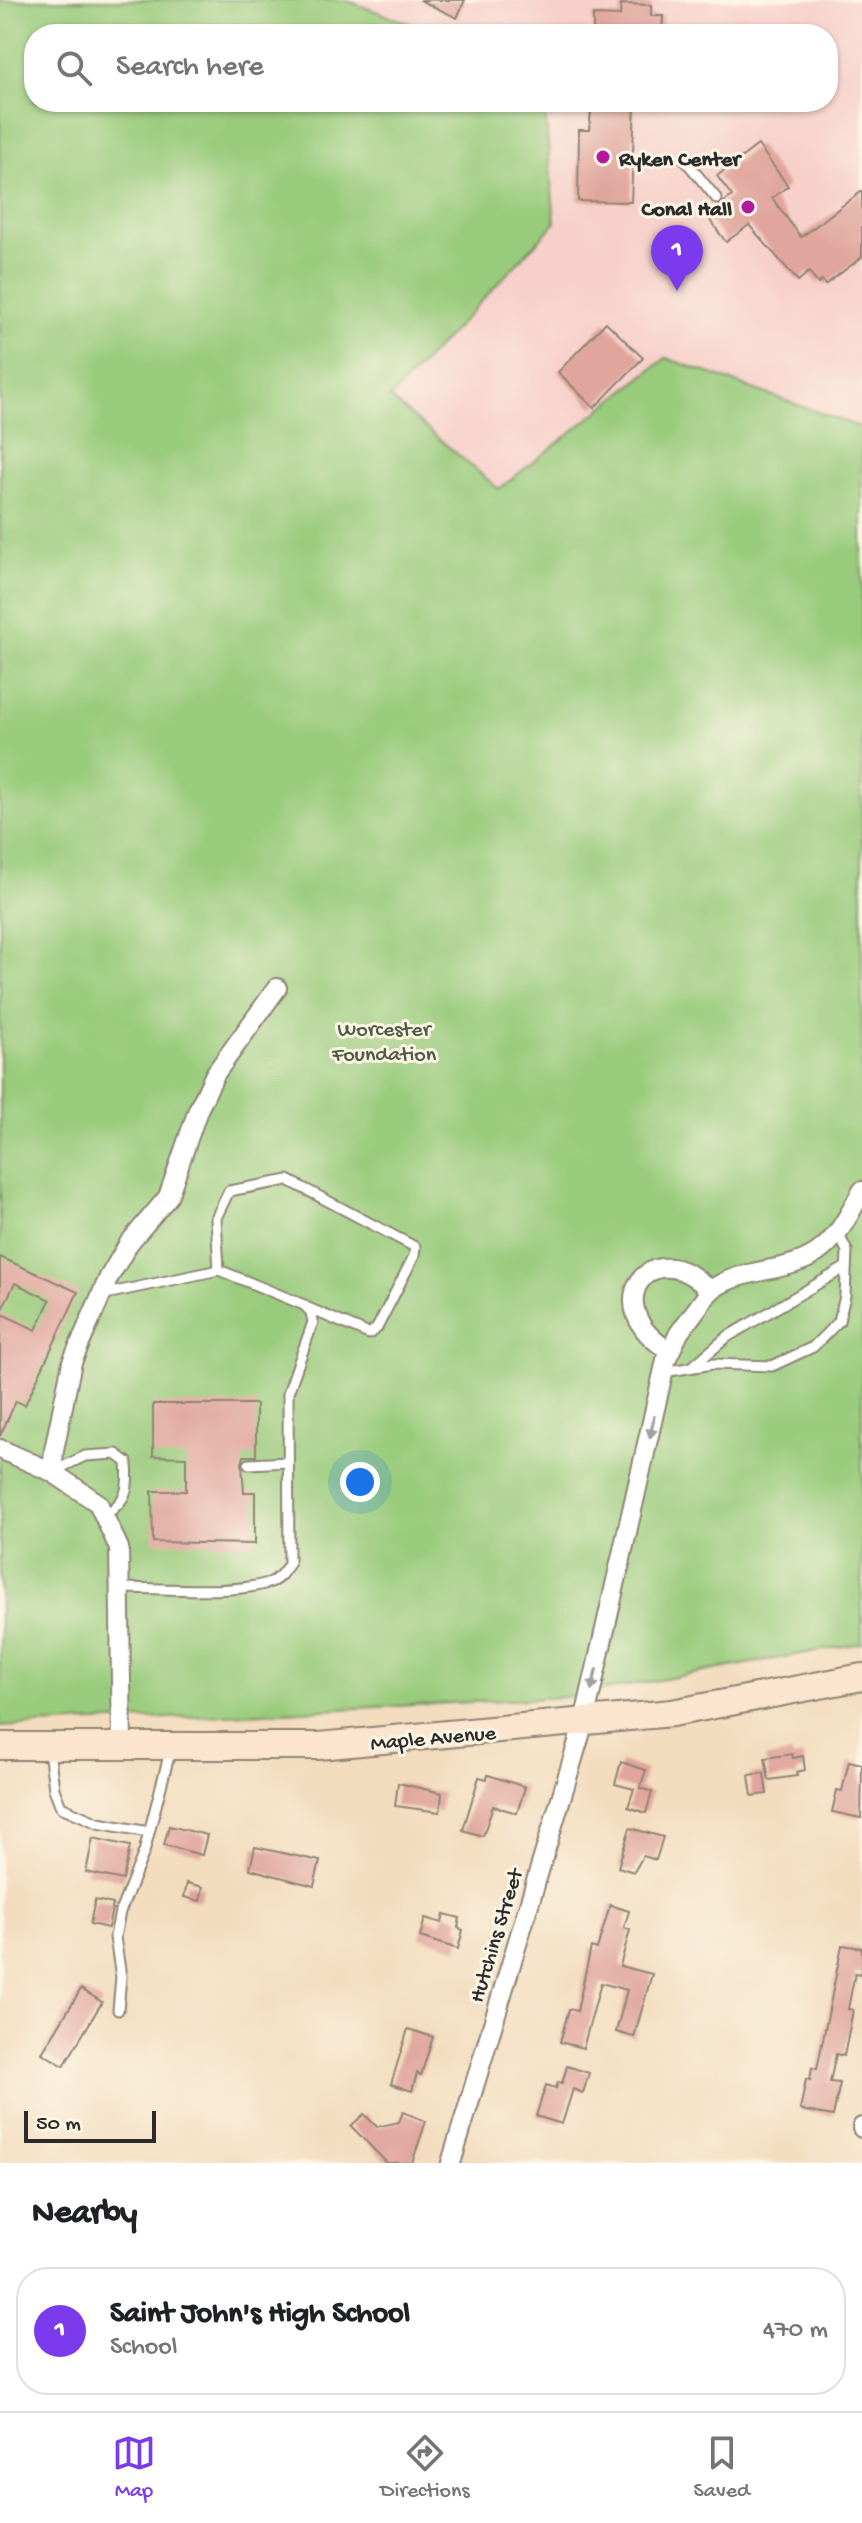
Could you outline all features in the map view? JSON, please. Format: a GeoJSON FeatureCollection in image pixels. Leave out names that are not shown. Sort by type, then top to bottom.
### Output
{"type":"FeatureCollection","features":[{"type":"Feature","properties":{"kind":"main road","name":"Maple Avenue"},"geometry":{"type":"LineString","coordinates":[[0,1746],[300,1748],[696,1710],[862,1677]]}},
{"type":"Feature","properties":{"kind":"street"},"geometry":{"type":"LineString","coordinates":[[52,1472],[72,1362],[101,1295],[122,1253],[168,1197],[198,1110],[225,1058],[277,988]]}},
{"type":"Feature","properties":{"kind":"street"},"geometry":{"type":"LineString","coordinates":[[710,1291],[690,1272],[669,1265],[653,1271],[638,1286],[633,1301],[636,1318],[653,1340],[670,1351],[710,1291],[734,1277],[806,1258],[821,1250],[862,1191]]}},
{"type":"Feature","properties":{"kind":"street","name":"Hutchins Street"},"geometry":{"type":"LineString","coordinates":[[451,2163],[584,1722],[670,1351]]}},
{"type":"Feature","properties":{"kind":"street"},"geometry":{"type":"LineString","coordinates":[[0,1449],[52,1472],[89,1495],[106,1514],[119,1548],[122,1747]]}},
{"type":"Feature","properties":{"kind":"lane"},"geometry":{"type":"LineString","coordinates":[[685,160],[717,199]]}},
{"type":"Feature","properties":{"kind":"lane"},"geometry":{"type":"LineString","coordinates":[[101,1295],[219,1270],[369,1334],[377,1328],[414,1256],[415,1247],[288,1180],[229,1191],[216,1218],[219,1270]]}},
{"type":"Feature","properties":{"kind":"lane"},"geometry":{"type":"LineString","coordinates":[[663,1372],[713,1364],[772,1366],[813,1347],[839,1321],[845,1296],[847,1251],[837,1231]]}},
{"type":"Feature","properties":{"kind":"lane"},"geometry":{"type":"LineString","coordinates":[[691,1367],[727,1337],[846,1267]]}},
{"type":"Feature","properties":{"kind":"lane"},"geometry":{"type":"LineString","coordinates":[[120,1588],[224,1588],[272,1581],[283,1573],[289,1564],[288,1393],[313,1322],[307,1308]]}},
{"type":"Feature","properties":{"kind":"lane"},"geometry":{"type":"LineString","coordinates":[[52,1472],[85,1456],[116,1454],[127,1462],[129,1487],[121,1504],[106,1514]]}},
{"type":"Feature","properties":{"kind":"lane"},"geometry":{"type":"LineString","coordinates":[[249,1464],[288,1462]]}},
{"type":"Feature","properties":{"kind":"lane"},"geometry":{"type":"LineString","coordinates":[[49,1746],[54,1789],[61,1807],[98,1823],[149,1832]]}},
{"type":"Feature","properties":{"kind":"lane"},"geometry":{"type":"LineString","coordinates":[[118,2010],[121,1977],[115,1937],[120,1912],[134,1881],[171,1748]]}},
{"type":"Feature","properties":{"kind":"shaded area"},"geometry":{"type":"Polygon","coordinates":[[[345,0],[862,0],[862,428],[666,358],[499,489],[390,398],[555,223],[545,112],[838,112],[838,24],[411,24],[345,0]]]}},
{"type":"Feature","properties":{"kind":"green space","name":"Worcester Foundation"},"geometry":{"type":"Polygon","coordinates":[[[0,0],[345,0],[411,24],[24,24],[24,112],[545,112],[555,223],[390,398],[499,489],[666,358],[862,428],[862,1643],[566,1697],[0,1727],[0,0]]]}},
{"type":"Feature","properties":{"kind":"building"},"geometry":{"type":"Polygon","coordinates":[[[420,0],[465,0],[457,18],[420,0]]]}},
{"type":"Feature","properties":{"kind":"building"},"geometry":{"type":"Polygon","coordinates":[[[621,4],[651,5],[651,16],[663,16],[663,24],[593,24],[593,15],[620,16],[621,4]]]}},
{"type":"Feature","properties":{"kind":"building","name":"Ryken Center"},"geometry":{"type":"Polygon","coordinates":[[[591,112],[635,112],[631,202],[578,201],[579,130],[589,130],[591,112]]]}},
{"type":"Feature","properties":{"kind":"building","name":"Conal Hall"},"geometry":{"type":"Polygon","coordinates":[[[758,145],[788,186],[772,198],[801,237],[862,191],[862,257],[825,285],[822,280],[818,284],[809,272],[798,281],[749,225],[726,242],[706,215],[732,196],[717,176],[758,145]]]}},
{"type":"Feature","properties":{"kind":"building"},"geometry":{"type":"Polygon","coordinates":[[[606,322],[643,358],[594,408],[558,372],[606,322]]]}},
{"type":"Feature","properties":{"kind":"building"},"geometry":{"type":"Polygon","coordinates":[[[0,1257],[78,1292],[25,1405],[16,1401],[0,1436],[0,1257]],[[15,1283],[0,1313],[36,1330],[50,1300],[15,1283]]]}},
{"type":"Feature","properties":{"kind":"building"},"geometry":{"type":"Polygon","coordinates":[[[153,1404],[256,1404],[256,1456],[244,1456],[242,1464],[244,1492],[255,1492],[255,1544],[153,1542],[152,1491],[186,1491],[186,1457],[153,1456],[153,1404]]]}},
{"type":"Feature","properties":{"kind":"building"},"geometry":{"type":"Polygon","coordinates":[[[792,1754],[793,1758],[803,1756],[805,1770],[796,1772],[797,1776],[769,1780],[765,1758],[792,1754]]]}},
{"type":"Feature","properties":{"kind":"building"},"geometry":{"type":"Polygon","coordinates":[[[849,1761],[862,1764],[861,1818],[832,1812],[837,1790],[842,1791],[849,1761]]]}},
{"type":"Feature","properties":{"kind":"building"},"geometry":{"type":"Polygon","coordinates":[[[621,1762],[646,1770],[640,1788],[652,1792],[646,1813],[628,1807],[634,1789],[615,1784],[621,1762]]]}},
{"type":"Feature","properties":{"kind":"building"},"geometry":{"type":"Polygon","coordinates":[[[764,1773],[767,1794],[752,1796],[749,1775],[764,1773]]]}},
{"type":"Feature","properties":{"kind":"building"},"geometry":{"type":"Polygon","coordinates":[[[488,1775],[525,1787],[517,1813],[493,1806],[483,1836],[463,1830],[479,1777],[487,1779],[488,1775]]]}},
{"type":"Feature","properties":{"kind":"building"},"geometry":{"type":"Polygon","coordinates":[[[398,1783],[442,1793],[440,1812],[395,1806],[398,1783]]]}},
{"type":"Feature","properties":{"kind":"building"},"geometry":{"type":"Polygon","coordinates":[[[169,1826],[207,1835],[202,1855],[164,1845],[169,1826]]]}},
{"type":"Feature","properties":{"kind":"building"},"geometry":{"type":"Polygon","coordinates":[[[630,1828],[663,1837],[656,1860],[643,1856],[634,1872],[618,1867],[630,1828]]]}},
{"type":"Feature","properties":{"kind":"building"},"geometry":{"type":"Polygon","coordinates":[[[93,1838],[130,1846],[123,1880],[86,1872],[93,1838]]]}},
{"type":"Feature","properties":{"kind":"building"},"geometry":{"type":"Polygon","coordinates":[[[255,1847],[320,1861],[314,1886],[250,1869],[255,1847]]]}},
{"type":"Feature","properties":{"kind":"building"},"geometry":{"type":"Polygon","coordinates":[[[187,1883],[203,1887],[200,1901],[184,1897],[187,1883]]]}},
{"type":"Feature","properties":{"kind":"building"},"geometry":{"type":"Polygon","coordinates":[[[95,1900],[113,1904],[108,1928],[90,1924],[95,1900]]]}},
{"type":"Feature","properties":{"kind":"building"},"geometry":{"type":"Polygon","coordinates":[[[610,1905],[629,1911],[624,1928],[630,1930],[620,1966],[652,1974],[634,2037],[616,2032],[627,1990],[601,1983],[583,2048],[560,2042],[569,2009],[577,2011],[591,1947],[597,1949],[610,1905]]]}},
{"type":"Feature","properties":{"kind":"building"},"geometry":{"type":"Polygon","coordinates":[[[444,1914],[460,1918],[458,1928],[463,1930],[458,1949],[420,1937],[425,1918],[442,1923],[444,1914]]]}},
{"type":"Feature","properties":{"kind":"building"},"geometry":{"type":"Polygon","coordinates":[[[842,1945],[862,1948],[862,1965],[860,1974],[855,1973],[848,2009],[853,2010],[844,2056],[836,2054],[830,2082],[840,2083],[833,2116],[800,2110],[806,2079],[810,2080],[812,2068],[817,2069],[842,1945]]]}},
{"type":"Feature","properties":{"kind":"building"},"geometry":{"type":"Polygon","coordinates":[[[81,1989],[102,2002],[64,2066],[42,2053],[81,1989]]]}},
{"type":"Feature","properties":{"kind":"building"},"geometry":{"type":"Polygon","coordinates":[[[408,2029],[433,2037],[421,2075],[417,2073],[412,2091],[391,2084],[408,2029]]]}},
{"type":"Feature","properties":{"kind":"building"},"geometry":{"type":"Polygon","coordinates":[[[567,2066],[589,2073],[583,2093],[573,2089],[562,2124],[536,2116],[546,2085],[556,2088],[558,2082],[562,2083],[567,2066]]]}},
{"type":"Feature","properties":{"kind":"building"},"geometry":{"type":"Polygon","coordinates":[[[403,2112],[426,2121],[412,2163],[387,2163],[351,2126],[364,2114],[377,2127],[399,2122],[403,2112]]]}},
{"type":"Feature","properties":{"kind":"place","name":"Ryken Center"},"geometry":{"type":"Point","coordinates":[603,157]}},
{"type":"Feature","properties":{"kind":"place","name":"Conal Hall"},"geometry":{"type":"Point","coordinates":[748,207]}},
{"type":"Feature","properties":{"kind":"place","name":"Saint John's High School"},"geometry":{"type":"Point","coordinates":[677,291]}}]}
